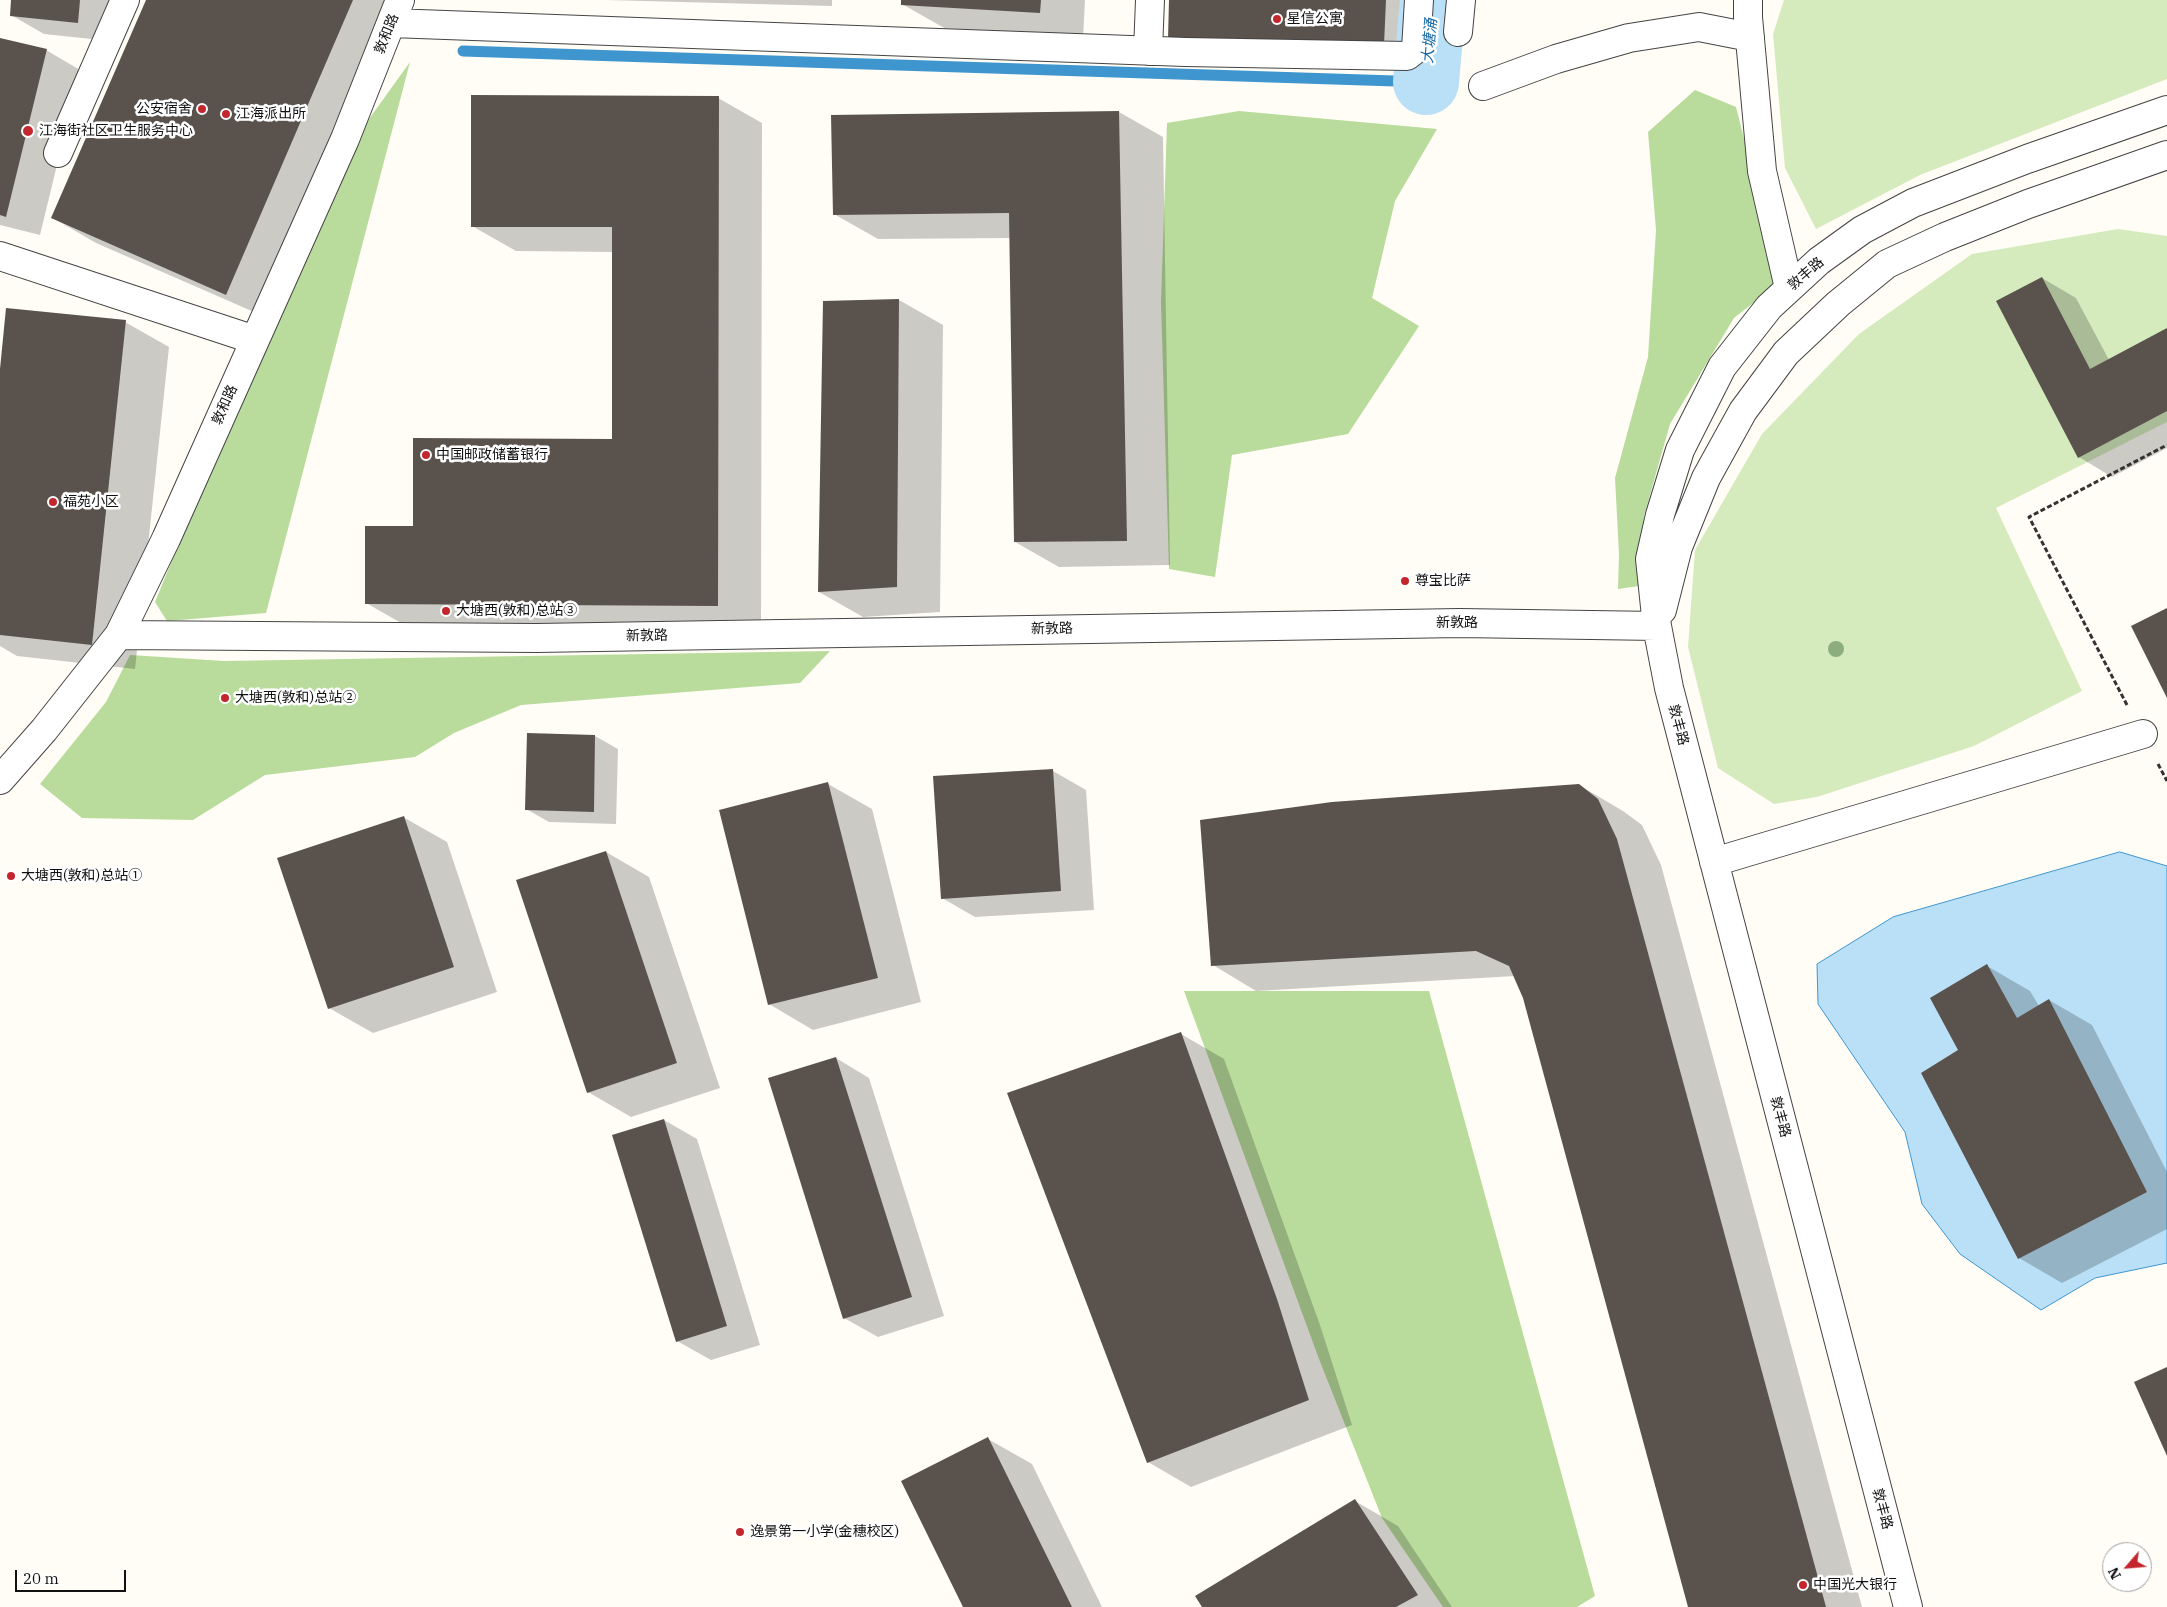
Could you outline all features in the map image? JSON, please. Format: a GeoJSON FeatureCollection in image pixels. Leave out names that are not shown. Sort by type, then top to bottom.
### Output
{"type":"FeatureCollection","features":[{"type":"Feature","properties":{"kind":"street"},"geometry":{"type":"LineString","coordinates":[[58,153],[125,0]]}},
{"type":"Feature","properties":{"kind":"street"},"geometry":{"type":"LineString","coordinates":[[1148,51],[1150,0]]}},
{"type":"Feature","properties":{"kind":"street"},"geometry":{"type":"LineString","coordinates":[[396,11],[1148,51],[1407,56],[1416,49],[1419,0]]}},
{"type":"Feature","properties":{"kind":"street"},"geometry":{"type":"LineString","coordinates":[[1458,32],[1461,0]]}},
{"type":"Feature","properties":{"kind":"street"},"geometry":{"type":"LineString","coordinates":[[1748,0],[1762,171],[1789,288]]}},
{"type":"Feature","properties":{"kind":"street","name":"敦和路"},"geometry":{"type":"LineString","coordinates":[[0,780],[44,730],[119,635],[166,539],[345,139],[396,11]]}},
{"type":"Feature","properties":{"kind":"street"},"geometry":{"type":"LineString","coordinates":[[1484,86],[1556,58],[1629,38],[1699,27],[1750,37]]}},
{"type":"Feature","properties":{"kind":"street","name":"敦丰路"},"geometry":{"type":"LineString","coordinates":[[1908,1607],[1669,688],[1657,626],[1650,559],[1660,515],[1680,450],[1722,367],[1769,307],[1819,261],[1862,230],[1913,202],[2027,159],[2167,110]]}},
{"type":"Feature","properties":{"kind":"street","name":"敦丰路"},"geometry":{"type":"LineString","coordinates":[[1657,626],[1678,547],[1706,478],[1743,411],[1786,353],[1838,304],[1887,264],[1945,237],[2028,204],[2167,155]]}},
{"type":"Feature","properties":{"kind":"street"},"geometry":{"type":"LineString","coordinates":[[0,256],[255,340]]}},
{"type":"Feature","properties":{"kind":"street","name":"新敦路"},"geometry":{"type":"LineString","coordinates":[[119,635],[536,638],[1460,623],[1657,626]]}},
{"type":"Feature","properties":{"kind":"street"},"geometry":{"type":"LineString","coordinates":[[1714,862],[2142,734]]}},
{"type":"Feature","properties":{"kind":"path"},"geometry":{"type":"LineString","coordinates":[[2167,445],[2029,518],[2167,781]]}},
{"type":"Feature","properties":{"kind":"green space"},"geometry":{"type":"Polygon","coordinates":[[[1784,0],[2167,0],[2167,79],[1920,175],[1816,229],[1785,168],[1773,34],[1784,0]]]}},
{"type":"Feature","properties":{"kind":"green space"},"geometry":{"type":"Polygon","coordinates":[[[410,62],[266,613],[167,621],[155,602],[233,411],[359,133],[410,62]]]}},
{"type":"Feature","properties":{"kind":"green space"},"geometry":{"type":"Polygon","coordinates":[[[1695,90],[1736,107],[1766,225],[1776,285],[1734,318],[1670,424],[1644,516],[1639,586],[1618,589],[1619,554],[1615,478],[1648,357],[1656,230],[1648,132],[1695,90]]]}},
{"type":"Feature","properties":{"kind":"green space"},"geometry":{"type":"Polygon","coordinates":[[[1239,111],[1437,129],[1395,201],[1372,298],[1419,326],[1348,434],[1232,455],[1215,577],[1169,569],[1161,302],[1167,123],[1239,111]]]}},
{"type":"Feature","properties":{"kind":"green space"},"geometry":{"type":"Polygon","coordinates":[[[2118,229],[2167,236],[2167,422],[1996,508],[2082,691],[1974,746],[1817,797],[1774,804],[1718,768],[1688,647],[1695,550],[1762,434],[1859,334],[1972,254],[2118,229]]]}},
{"type":"Feature","properties":{"kind":"green space"},"geometry":{"type":"Polygon","coordinates":[[[830,651],[800,683],[521,705],[454,733],[415,757],[265,775],[193,820],[82,818],[40,784],[106,702],[130,655],[224,661],[830,651]]]}},
{"type":"Feature","properties":{"kind":"green space"},"geometry":{"type":"Polygon","coordinates":[[[1184,991],[1429,991],[1595,1596],[1577,1607],[1443,1607],[1382,1518],[1319,1359],[1184,991]]]}},
{"type":"Feature","properties":{"kind":"water"},"geometry":{"type":"Polygon","coordinates":[[[2120,852],[2167,866],[2167,1263],[2095,1278],[2041,1310],[1960,1254],[1922,1204],[1905,1132],[1818,1004],[1817,964],[1893,917],[2120,852]]]}},
{"type":"Feature","properties":{"kind":"building"},"geometry":{"type":"Polygon","coordinates":[[[11,0],[80,0],[78,23],[10,16],[11,0]]]}},
{"type":"Feature","properties":{"kind":"building","name":"公安宿舍"},"geometry":{"type":"Polygon","coordinates":[[[146,0],[353,0],[226,295],[51,218],[146,0]]]}},
{"type":"Feature","properties":{"kind":"building"},"geometry":{"type":"Polygon","coordinates":[[[901,0],[1041,0],[1040,13],[901,5],[901,0]]]}},
{"type":"Feature","properties":{"kind":"building","name":"星信公寓"},"geometry":{"type":"Polygon","coordinates":[[[1169,0],[1386,0],[1384,45],[1168,39],[1169,0]]]}},
{"type":"Feature","properties":{"kind":"building"},"geometry":{"type":"Polygon","coordinates":[[[0,38],[47,49],[6,217],[0,215],[0,38]]]}},
{"type":"Feature","properties":{"kind":"building"},"geometry":{"type":"Polygon","coordinates":[[[471,95],[719,96],[718,606],[365,604],[365,526],[413,526],[413,438],[612,439],[612,227],[471,227],[471,95]]]}},
{"type":"Feature","properties":{"kind":"building"},"geometry":{"type":"Polygon","coordinates":[[[1119,111],[1127,541],[1014,542],[1009,213],[833,215],[831,115],[1119,111]]]}},
{"type":"Feature","properties":{"kind":"building"},"geometry":{"type":"Polygon","coordinates":[[[2042,277],[2090,369],[2167,328],[2167,411],[2078,458],[1996,301],[2042,277]]]}},
{"type":"Feature","properties":{"kind":"building"},"geometry":{"type":"Polygon","coordinates":[[[899,299],[897,587],[818,592],[823,301],[899,299]]]}},
{"type":"Feature","properties":{"kind":"building","name":"福苑小区"},"geometry":{"type":"Polygon","coordinates":[[[6,308],[126,320],[92,645],[0,635],[0,369],[6,308]]]}},
{"type":"Feature","properties":{"kind":"building"},"geometry":{"type":"Polygon","coordinates":[[[2167,608],[2167,698],[2131,626],[2167,608]]]}},
{"type":"Feature","properties":{"kind":"building"},"geometry":{"type":"Polygon","coordinates":[[[527,733],[595,735],[594,812],[525,810],[527,733]]]}},
{"type":"Feature","properties":{"kind":"building"},"geometry":{"type":"Polygon","coordinates":[[[1053,769],[1061,891],[941,899],[933,776],[1053,769]]]}},
{"type":"Feature","properties":{"kind":"building"},"geometry":{"type":"Polygon","coordinates":[[[828,782],[878,978],[768,1005],[719,810],[828,782]]]}},
{"type":"Feature","properties":{"kind":"building"},"geometry":{"type":"Polygon","coordinates":[[[1579,784],[1598,799],[1617,839],[1826,1607],[1688,1607],[1523,998],[1509,966],[1476,951],[1211,966],[1200,820],[1332,802],[1579,784]]]}},
{"type":"Feature","properties":{"kind":"building"},"geometry":{"type":"Polygon","coordinates":[[[404,816],[454,967],[328,1009],[277,858],[404,816]]]}},
{"type":"Feature","properties":{"kind":"building"},"geometry":{"type":"Polygon","coordinates":[[[606,851],[677,1063],[587,1093],[516,880],[606,851]]]}},
{"type":"Feature","properties":{"kind":"building"},"geometry":{"type":"Polygon","coordinates":[[[1987,964],[2017,1018],[2049,999],[2147,1192],[2018,1259],[1921,1073],[1958,1050],[1930,998],[1987,964]]]}},
{"type":"Feature","properties":{"kind":"building"},"geometry":{"type":"Polygon","coordinates":[[[1181,1032],[1277,1299],[1309,1400],[1147,1463],[1007,1093],[1181,1032]]]}},
{"type":"Feature","properties":{"kind":"building"},"geometry":{"type":"Polygon","coordinates":[[[836,1057],[912,1297],[843,1319],[768,1078],[836,1057]]]}},
{"type":"Feature","properties":{"kind":"building"},"geometry":{"type":"Polygon","coordinates":[[[664,1119],[727,1326],[676,1342],[612,1135],[664,1119]]]}},
{"type":"Feature","properties":{"kind":"building"},"geometry":{"type":"Polygon","coordinates":[[[2167,1367],[2167,1456],[2134,1382],[2167,1367]]]}},
{"type":"Feature","properties":{"kind":"building"},"geometry":{"type":"Polygon","coordinates":[[[988,1437],[1072,1607],[963,1607],[901,1481],[988,1437]]]}},
{"type":"Feature","properties":{"kind":"building"},"geometry":{"type":"Polygon","coordinates":[[[1355,1499],[1418,1595],[1396,1607],[1202,1607],[1195,1596],[1355,1499]]]}},
{"type":"Feature","properties":{"kind":"waterway","name":"大塘涌"},"geometry":{"type":"LineString","coordinates":[[1426,82],[1433,0]]}},
{"type":"Feature","properties":{"kind":"waterway"},"geometry":{"type":"LineString","coordinates":[[463,51],[1426,82]]}},
{"type":"Feature","properties":{"kind":"place","name":"星信公寓"},"geometry":{"type":"Point","coordinates":[1277,19]}},
{"type":"Feature","properties":{"kind":"place","name":"公安宿舍"},"geometry":{"type":"Point","coordinates":[202,109]}},
{"type":"Feature","properties":{"kind":"place","name":"江海派出所"},"geometry":{"type":"Point","coordinates":[226,114]}},
{"type":"Feature","properties":{"kind":"place","name":"江海街社区卫生服务中心"},"geometry":{"type":"Point","coordinates":[28,131]}},
{"type":"Feature","properties":{"kind":"place","name":"中国邮政储蓄银行"},"geometry":{"type":"Point","coordinates":[426,455]}},
{"type":"Feature","properties":{"kind":"place","name":"福苑小区"},"geometry":{"type":"Point","coordinates":[53,502]}},
{"type":"Feature","properties":{"kind":"place","name":"尊宝比萨"},"geometry":{"type":"Point","coordinates":[1405,581]}},
{"type":"Feature","properties":{"kind":"place","name":"大塘西(敦和)总站③"},"geometry":{"type":"Point","coordinates":[446,611]}},
{"type":"Feature","properties":{"kind":"place","name":"大塘西(敦和)总站②"},"geometry":{"type":"Point","coordinates":[225,698]}},
{"type":"Feature","properties":{"kind":"place","name":"大塘西(敦和)总站①"},"geometry":{"type":"Point","coordinates":[11,876]}},
{"type":"Feature","properties":{"kind":"place","name":"逸景第一小学(金穗校区)"},"geometry":{"type":"Point","coordinates":[740,1532]}},
{"type":"Feature","properties":{"kind":"place","name":"中国光大银行"},"geometry":{"type":"Point","coordinates":[1803,1585]}}]}
